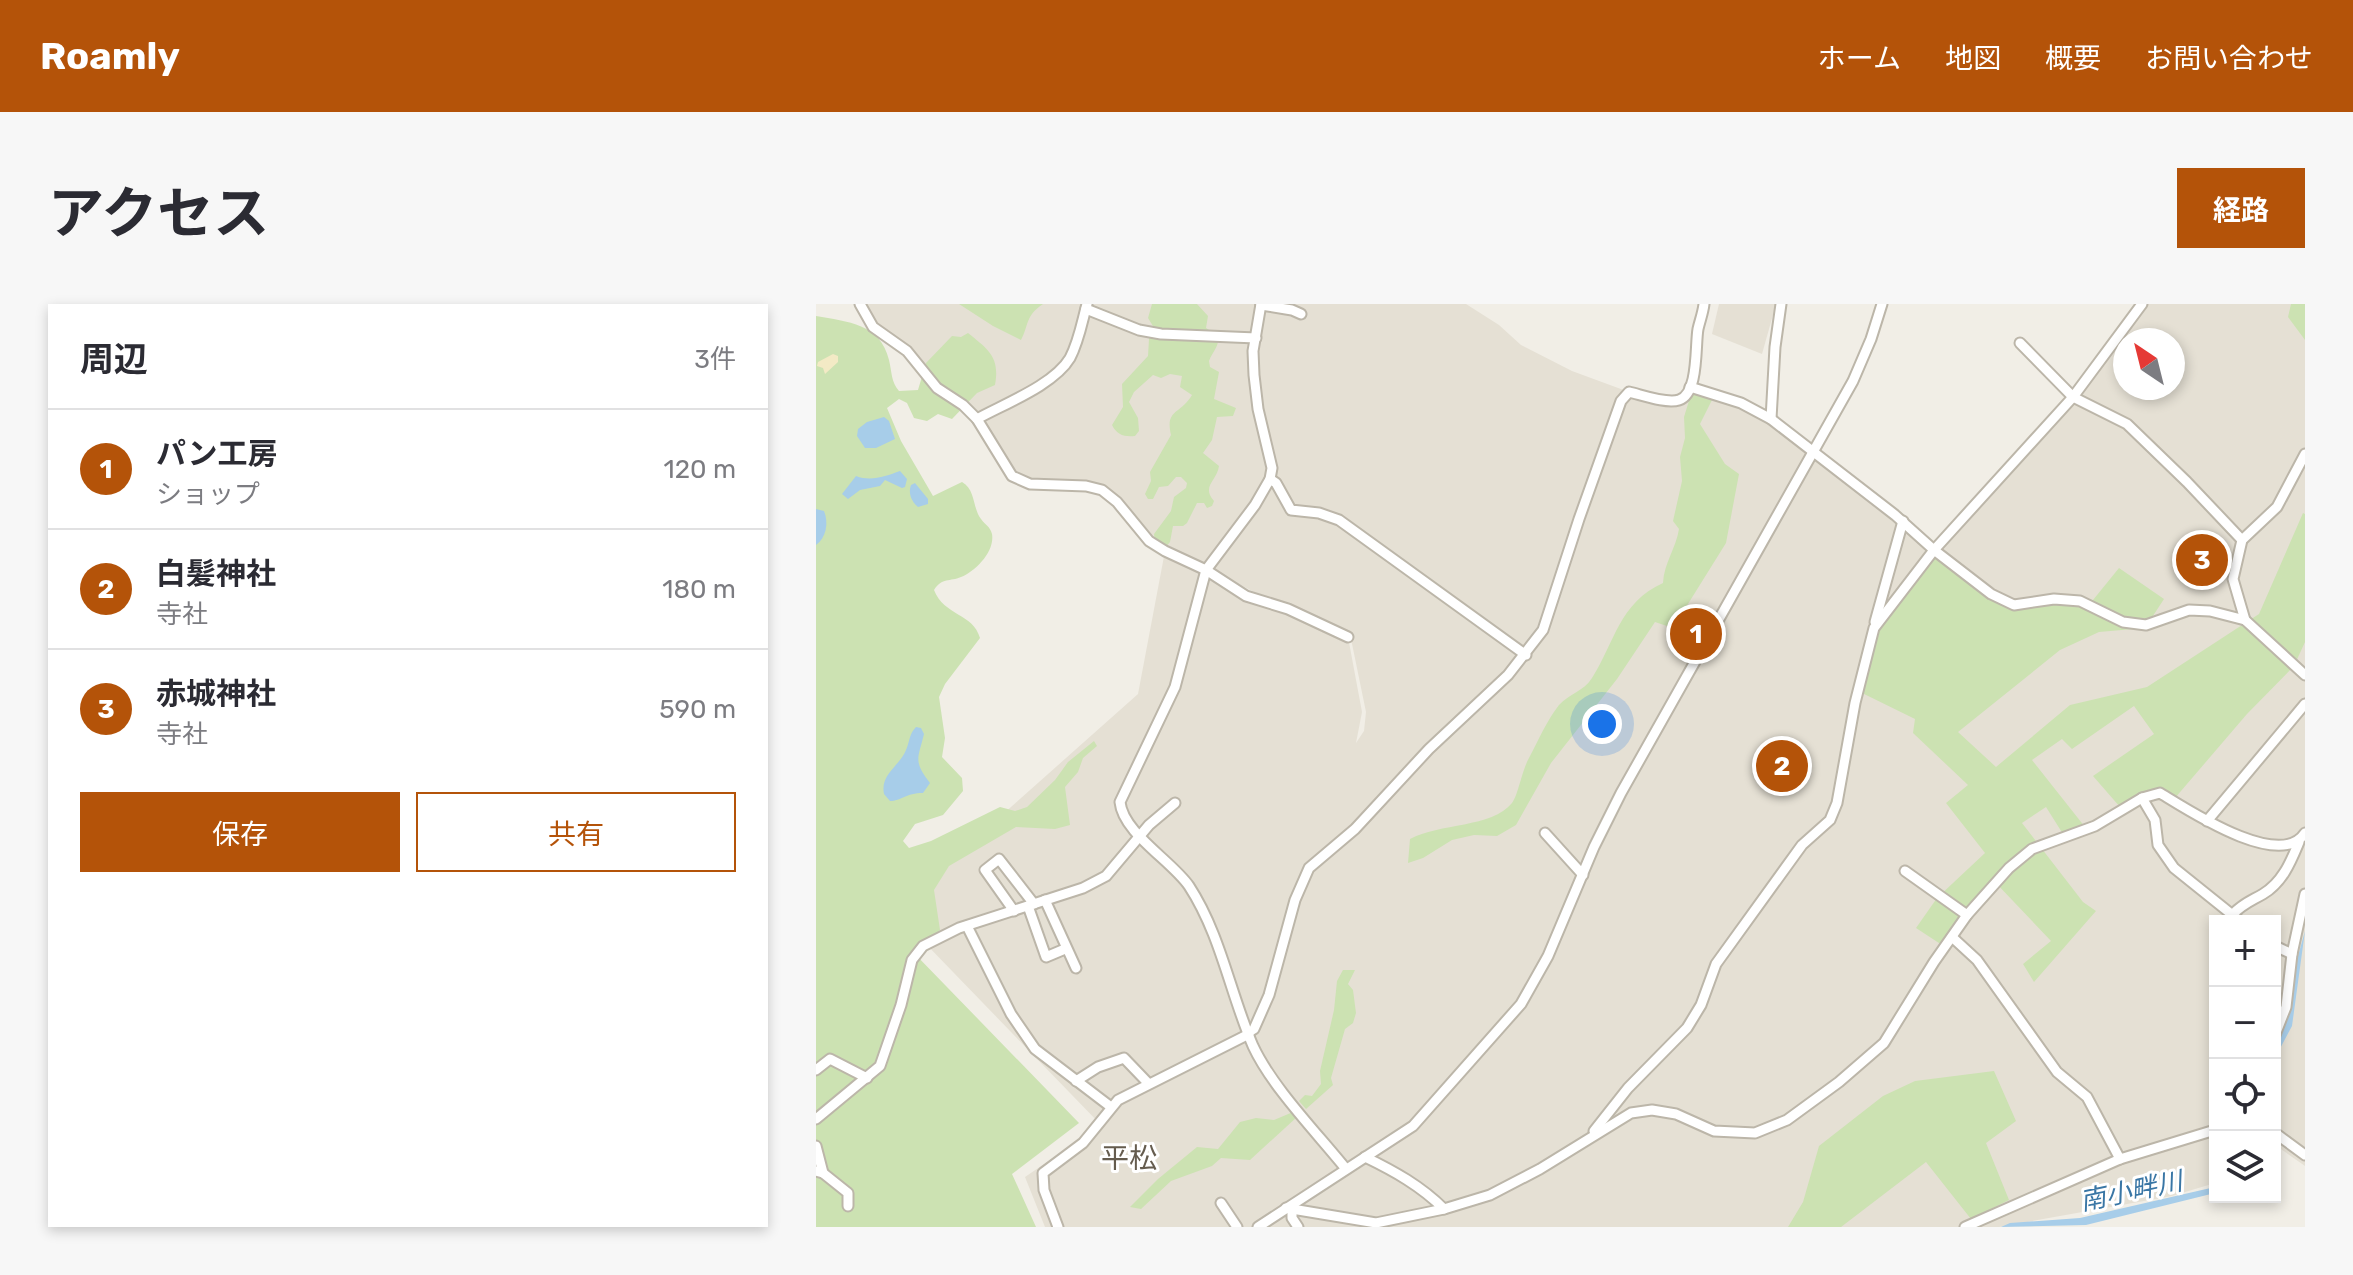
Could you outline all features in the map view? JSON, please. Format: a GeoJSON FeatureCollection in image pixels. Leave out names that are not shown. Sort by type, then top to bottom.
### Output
{"type":"FeatureCollection","features":[{"type":"Feature","properties":{"kind":"street"},"geometry":{"type":"LineString","coordinates":[[860,304],[873,327],[907,351],[937,388],[963,405],[977,419],[1012,476],[1030,484],[1086,486],[1102,490],[1117,502],[1149,541],[1206,570],[1246,596],[1288,609],[1348,637]]}},
{"type":"Feature","properties":{"kind":"street"},"geometry":{"type":"LineString","coordinates":[[1058,1227],[1044,1190],[1043,1173],[1083,1143],[1111,1107],[1148,1083],[1254,1029],[1269,995],[1295,900],[1309,868],[1355,829],[1429,749],[1526,655],[1550,615],[1579,519],[1621,401],[1629,392],[1677,401],[1688,394],[1697,359],[1698,330],[1704,304]]}},
{"type":"Feature","properties":{"kind":"street"},"geometry":{"type":"LineString","coordinates":[[1771,419],[1781,304]]}},
{"type":"Feature","properties":{"kind":"street"},"geometry":{"type":"LineString","coordinates":[[1258,1227],[1407,1130],[1425,1114],[1521,1004],[1548,956],[1621,793],[1853,381],[1882,304]]}},
{"type":"Feature","properties":{"kind":"street"},"geometry":{"type":"LineString","coordinates":[[1874,628],[1934,550],[2073,397],[2142,304]]}},
{"type":"Feature","properties":{"kind":"street"},"geometry":{"type":"LineString","coordinates":[[1301,314],[1261,305],[1254,375],[1258,409],[1272,468],[1270,479],[1255,505],[1206,570],[1175,687],[1120,802],[1120,811],[1141,838],[1184,879],[1205,912],[1249,1033],[1269,1072],[1346,1169]]}},
{"type":"Feature","properties":{"kind":"street"},"geometry":{"type":"LineString","coordinates":[[977,419],[1049,380],[1069,360],[1086,306],[1139,330],[1161,334],[1256,338]]}},
{"type":"Feature","properties":{"kind":"street"},"geometry":{"type":"LineString","coordinates":[[2020,343],[2073,397],[2127,424],[2242,540]]}},
{"type":"Feature","properties":{"kind":"street"},"geometry":{"type":"LineString","coordinates":[[1690,387],[1741,403],[1771,419],[1991,594],[2014,605],[2054,599],[2080,601],[2123,622],[2146,625],[2189,610],[2210,611],[2245,620],[2305,675]]}},
{"type":"Feature","properties":{"kind":"street"},"geometry":{"type":"LineString","coordinates":[[2245,620],[2233,579],[2242,540],[2277,507],[2305,454]]}},
{"type":"Feature","properties":{"kind":"street"},"geometry":{"type":"LineString","coordinates":[[1270,479],[1276,483],[1291,510],[1319,513],[1339,520],[1526,655]]}},
{"type":"Feature","properties":{"kind":"street"},"geometry":{"type":"LineString","coordinates":[[1587,1140],[1628,1088],[1687,1028],[1701,1005],[1716,964],[1802,845],[1830,820],[1837,803],[1855,703],[1903,521]]}},
{"type":"Feature","properties":{"kind":"street"},"geometry":{"type":"LineString","coordinates":[[2207,821],[2305,704]]}},
{"type":"Feature","properties":{"kind":"street"},"geometry":{"type":"LineString","coordinates":[[1289,1209],[1376,1223],[1444,1209],[1490,1195],[1631,1113],[1652,1110],[1676,1114],[1714,1131],[1755,1133],[1787,1120],[1839,1082],[1884,1043],[1967,915],[1998,879],[2032,849],[2095,826],[2142,798],[2160,793],[2207,821],[2275,847],[2302,838]]}},
{"type":"Feature","properties":{"kind":"street"},"geometry":{"type":"LineString","coordinates":[[2142,798],[2155,820],[2158,845],[2174,868],[2232,915]]}},
{"type":"Feature","properties":{"kind":"street"},"geometry":{"type":"LineString","coordinates":[[816,1119],[867,1078],[883,1059],[915,955],[928,943],[967,926],[1083,888],[1106,876],[1149,825],[1175,803]]}},
{"type":"Feature","properties":{"kind":"street"},"geometry":{"type":"LineString","coordinates":[[1545,833],[1583,875]]}},
{"type":"Feature","properties":{"kind":"street"},"geometry":{"type":"LineString","coordinates":[[2238,915],[2244,902],[2266,892],[2282,877],[2302,838]]}},
{"type":"Feature","properties":{"kind":"street"},"geometry":{"type":"LineString","coordinates":[[2302,838],[2305,854]]}},
{"type":"Feature","properties":{"kind":"street"},"geometry":{"type":"LineString","coordinates":[[1014,911],[985,870],[999,859],[1031,905],[1046,957],[1065,949]]}},
{"type":"Feature","properties":{"kind":"street"},"geometry":{"type":"LineString","coordinates":[[1905,871],[1967,915]]}},
{"type":"Feature","properties":{"kind":"street"},"geometry":{"type":"LineString","coordinates":[[2281,1020],[2286,1007],[2292,954],[2305,894]]}},
{"type":"Feature","properties":{"kind":"street"},"geometry":{"type":"LineString","coordinates":[[1045,900],[1076,968]]}},
{"type":"Feature","properties":{"kind":"street"},"geometry":{"type":"LineString","coordinates":[[967,926],[1021,1029],[1035,1049],[1111,1107]]}},
{"type":"Feature","properties":{"kind":"street"},"geometry":{"type":"LineString","coordinates":[[1952,937],[1977,960],[2057,1072],[2087,1097],[2120,1159]]}},
{"type":"Feature","properties":{"kind":"street"},"geometry":{"type":"LineString","coordinates":[[2281,949],[2292,954]]}},
{"type":"Feature","properties":{"kind":"street"},"geometry":{"type":"LineString","coordinates":[[1076,1081],[1098,1067],[1124,1058],[1148,1083]]}},
{"type":"Feature","properties":{"kind":"street"},"geometry":{"type":"LineString","coordinates":[[816,1070],[830,1059],[867,1078]]}},
{"type":"Feature","properties":{"kind":"street"},"geometry":{"type":"LineString","coordinates":[[1965,1227],[2120,1159],[2212,1131]]}},
{"type":"Feature","properties":{"kind":"street"},"geometry":{"type":"LineString","coordinates":[[2281,1137],[2305,1155]]}},
{"type":"Feature","properties":{"kind":"street"},"geometry":{"type":"LineString","coordinates":[[816,1146],[819,1172],[848,1193],[848,1206]]}},
{"type":"Feature","properties":{"kind":"street"},"geometry":{"type":"LineString","coordinates":[[1365,1157],[1428,1193],[1444,1209]]}},
{"type":"Feature","properties":{"kind":"street"},"geometry":{"type":"LineString","coordinates":[[1221,1203],[1237,1227]]}},
{"type":"Feature","properties":{"kind":"street"},"geometry":{"type":"LineString","coordinates":[[1289,1209],[1298,1227]]}},
{"type":"Feature","properties":{"kind":"street"},"geometry":{"type":"LineString","coordinates":[[1405,1227],[1415,1215]]}},
{"type":"Feature","properties":{"kind":"shaded area"},"geometry":{"type":"Polygon","coordinates":[[[864,304],[1466,304],[1499,325],[1521,345],[1572,371],[1629,392],[1673,401],[1690,387],[1771,419],[1934,549],[2073,397],[2113,343],[2113,400],[2185,400],[2185,328],[2124,328],[2142,304],[2305,304],[2305,1166],[2281,1149],[2281,915],[2209,915],[2209,1185],[2172,1196],[1999,1227],[1045,1227],[1025,1177],[1101,1125],[894,911],[1138,694],[1165,551],[1231,588],[1348,637],[1362,712],[1356,743],[1364,731],[1366,712],[1350,634],[1258,594],[1148,537],[1105,488],[1026,480],[1015,474],[978,415],[879,329],[864,304]]]}},
{"type":"Feature","properties":{"kind":"shaded area"},"geometry":{"type":"Polygon","coordinates":[[[1719,304],[1776,304],[1762,354],[1712,334],[1719,304]]]}},
{"type":"Feature","properties":{"kind":"green space"},"geometry":{"type":"Polygon","coordinates":[[[959,304],[1043,304],[1030,317],[1021,340],[959,304]]]}},
{"type":"Feature","properties":{"kind":"green space"},"geometry":{"type":"Polygon","coordinates":[[[1152,304],[1197,304],[1208,316],[1206,328],[1218,340],[1209,361],[1210,367],[1219,372],[1214,399],[1236,408],[1233,416],[1217,417],[1212,440],[1203,453],[1219,466],[1209,487],[1214,501],[1212,506],[1207,508],[1204,503],[1197,503],[1187,523],[1173,526],[1170,542],[1165,548],[1155,542],[1154,534],[1171,511],[1174,497],[1186,488],[1187,483],[1176,477],[1168,486],[1159,487],[1153,499],[1148,499],[1145,494],[1151,481],[1150,472],[1171,435],[1172,416],[1192,395],[1180,387],[1182,376],[1170,374],[1161,378],[1153,375],[1134,392],[1129,402],[1138,418],[1139,431],[1135,436],[1121,435],[1112,425],[1123,407],[1122,384],[1148,356],[1153,326],[1148,318],[1152,304]]]}},
{"type":"Feature","properties":{"kind":"green space"},"geometry":{"type":"Polygon","coordinates":[[[2291,304],[2305,304],[2305,340],[2288,317],[2291,304]]]}},
{"type":"Feature","properties":{"kind":"green space"},"geometry":{"type":"Polygon","coordinates":[[[816,316],[861,326],[878,338],[885,348],[899,391],[918,390],[926,363],[952,336],[961,337],[968,333],[987,350],[996,367],[995,385],[977,393],[952,419],[938,414],[927,421],[914,418],[907,403],[899,399],[887,408],[901,441],[933,496],[962,482],[970,489],[978,514],[992,534],[991,547],[973,570],[940,583],[934,590],[944,605],[971,624],[980,638],[945,684],[939,697],[945,738],[942,757],[962,778],[963,791],[943,815],[915,824],[903,841],[909,848],[931,841],[1000,807],[1015,811],[1027,807],[1055,780],[1068,762],[1094,741],[1097,746],[1083,758],[1078,772],[1065,787],[1070,825],[1055,829],[1016,827],[949,866],[934,890],[940,930],[913,952],[1079,1123],[1012,1174],[1036,1227],[816,1227],[816,316]]]}},
{"type":"Feature","properties":{"kind":"green space"},"geometry":{"type":"Polygon","coordinates":[[[1692,391],[1713,398],[1700,424],[1725,464],[1739,474],[1726,543],[1673,628],[1655,622],[1617,679],[1551,763],[1516,825],[1497,836],[1474,835],[1452,840],[1423,858],[1408,863],[1410,839],[1492,817],[1512,803],[1527,763],[1555,711],[1563,701],[1589,682],[1627,612],[1648,591],[1663,583],[1679,529],[1673,521],[1682,481],[1680,457],[1685,438],[1684,417],[1692,391]]]}},
{"type":"Feature","properties":{"kind":"green space"},"geometry":{"type":"Polygon","coordinates":[[[2303,513],[2305,642],[2294,666],[2247,714],[2175,798],[2159,790],[2120,807],[2093,776],[2154,734],[2134,706],[2072,749],[2062,739],[2032,760],[2085,827],[2063,834],[2046,807],[2022,823],[2083,902],[2096,911],[2034,982],[2023,964],[2051,941],[1994,881],[1942,945],[1916,928],[1937,898],[1985,853],[1946,803],[1968,785],[1913,733],[1915,719],[1860,692],[1876,629],[1935,552],[2000,598],[2093,600],[2119,568],[2164,599],[2145,628],[2099,632],[2060,650],[1958,732],[1996,767],[2070,705],[2147,687],[2259,614],[2303,513]]]}},
{"type":"Feature","properties":{"kind":"green space"},"geometry":{"type":"Polygon","coordinates":[[[1343,970],[1355,970],[1348,984],[1353,990],[1356,1013],[1353,1023],[1345,1029],[1331,1078],[1333,1085],[1306,1109],[1299,1101],[1305,1095],[1312,1096],[1321,1084],[1320,1071],[1334,1010],[1337,981],[1343,970]]]}},
{"type":"Feature","properties":{"kind":"green space"},"geometry":{"type":"Polygon","coordinates":[[[1994,1071],[2016,1121],[1986,1143],[2009,1200],[1971,1219],[1926,1162],[1841,1227],[1788,1227],[1803,1202],[1819,1146],[1883,1096],[1915,1081],[1994,1071]]]}},
{"type":"Feature","properties":{"kind":"green space"},"geometry":{"type":"Polygon","coordinates":[[[1293,1112],[1297,1117],[1250,1160],[1221,1158],[1212,1166],[1171,1181],[1141,1209],[1130,1207],[1197,1147],[1218,1149],[1240,1122],[1256,1118],[1274,1120],[1293,1112]]]}},
{"type":"Feature","properties":{"kind":"sand"},"geometry":{"type":"Polygon","coordinates":[[[833,354],[838,356],[838,362],[825,374],[823,368],[817,366],[818,362],[833,354]]]}},
{"type":"Feature","properties":{"kind":"water"},"geometry":{"type":"Polygon","coordinates":[[[884,417],[889,421],[895,439],[876,448],[865,448],[857,436],[858,429],[867,422],[884,417]]]}},
{"type":"Feature","properties":{"kind":"water"},"geometry":{"type":"Polygon","coordinates":[[[900,471],[907,479],[905,487],[885,480],[880,486],[860,490],[848,499],[842,494],[856,476],[873,478],[900,471]]]}},
{"type":"Feature","properties":{"kind":"water"},"geometry":{"type":"Polygon","coordinates":[[[915,483],[928,499],[928,504],[918,507],[914,502],[910,491],[915,483]]]}},
{"type":"Feature","properties":{"kind":"water"},"geometry":{"type":"Polygon","coordinates":[[[816,509],[824,511],[826,525],[816,545],[816,509]]]}},
{"type":"Feature","properties":{"kind":"water"},"geometry":{"type":"Polygon","coordinates":[[[916,727],[921,728],[924,734],[919,764],[930,783],[923,793],[890,801],[884,794],[885,781],[903,756],[916,727]]]}},
{"type":"Feature","properties":{"kind":"water"},"geometry":{"type":"Polygon","coordinates":[[[2305,931],[2292,1026],[2281,1047],[2281,1030],[2292,1000],[2293,974],[2305,931]]]}},
{"type":"Feature","properties":{"kind":"water"},"geometry":{"type":"Polygon","coordinates":[[[2209,1188],[2209,1194],[2086,1225],[2001,1227],[2010,1223],[2080,1218],[2209,1188]]]}},
{"type":"Feature","properties":{"kind":"place","name":"赤城神社"},"geometry":{"type":"Point","coordinates":[2202,560]}},
{"type":"Feature","properties":{"kind":"place","name":"パン工房"},"geometry":{"type":"Point","coordinates":[1696,634]}},
{"type":"Feature","properties":{"kind":"place","name":"白髪神社"},"geometry":{"type":"Point","coordinates":[1782,766]}},
{"type":"Feature","properties":{"kind":"district","name":"平松"},"geometry":{"type":"Point","coordinates":[1129,1158]}},
{"type":"Feature","properties":{"kind":"water label","name":"南小畔川"},"geometry":{"type":"Point","coordinates":[2131,1191]}}]}
